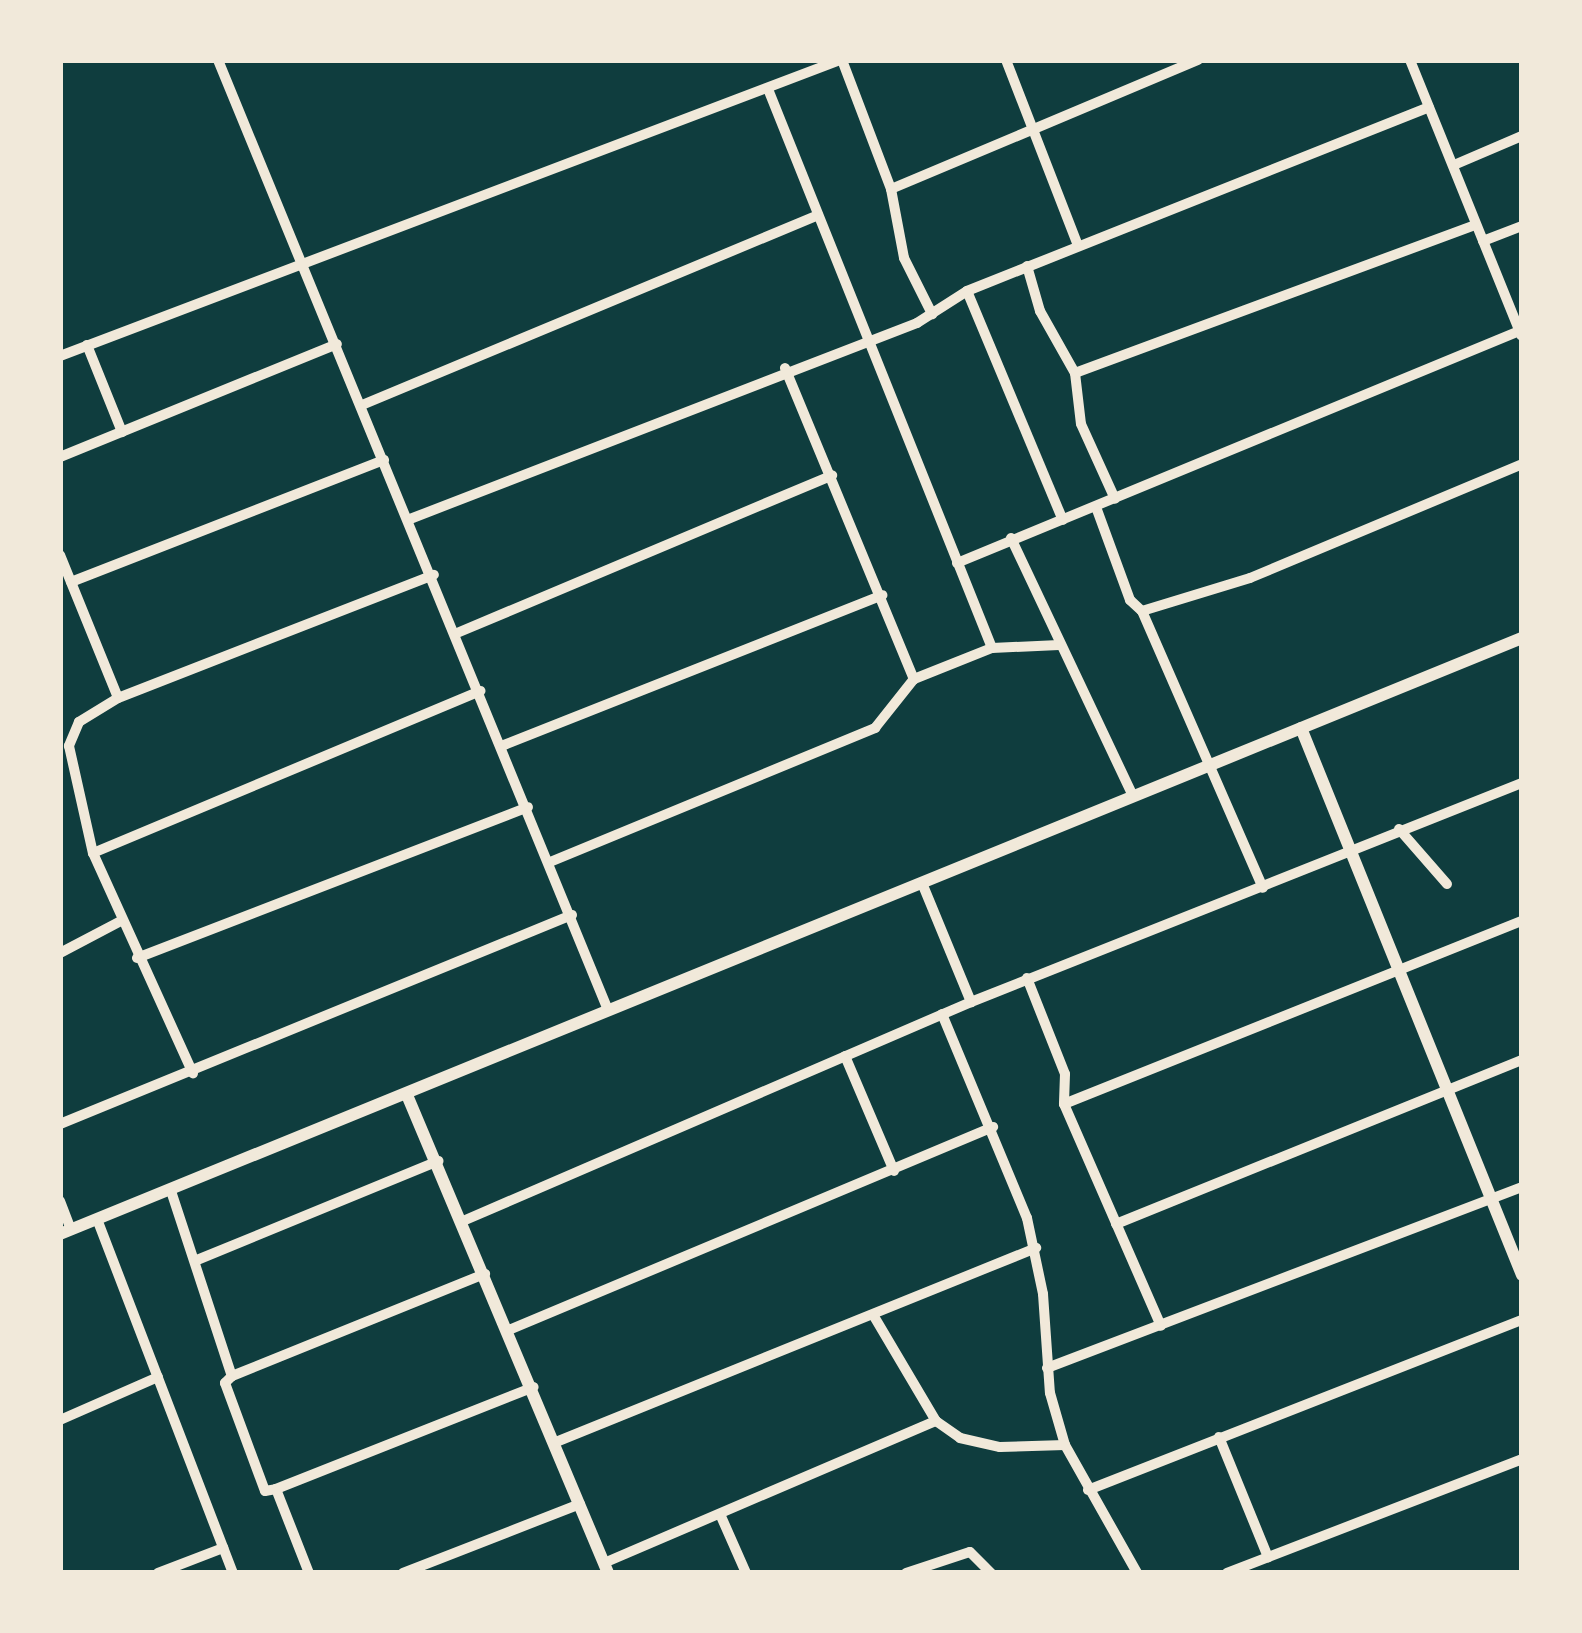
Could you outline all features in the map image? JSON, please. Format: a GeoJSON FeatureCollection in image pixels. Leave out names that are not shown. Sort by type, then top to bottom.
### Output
{"type":"FeatureCollection","features":[{"type":"Feature","properties":{"kind":"street"},"geometry":{"type":"LineString","coordinates":[[218,60],[504,745],[608,1010]]}},
{"type":"Feature","properties":{"kind":"street"},"geometry":{"type":"LineString","coordinates":[[60,356],[303,260],[841,60],[891,189],[904,258],[932,314]]}},
{"type":"Feature","properties":{"kind":"street"},"geometry":{"type":"LineString","coordinates":[[1006,60],[1078,246]]}},
{"type":"Feature","properties":{"kind":"street"},"geometry":{"type":"LineString","coordinates":[[891,189],[1198,60]]}},
{"type":"Feature","properties":{"kind":"street"},"geometry":{"type":"LineString","coordinates":[[957,563],[1521,334],[1410,60]]}},
{"type":"Feature","properties":{"kind":"street"},"geometry":{"type":"LineString","coordinates":[[768,89],[992,648]]}},
{"type":"Feature","properties":{"kind":"street"},"geometry":{"type":"LineString","coordinates":[[410,519],[785,368],[869,342],[932,314],[967,291],[1429,107]]}},
{"type":"Feature","properties":{"kind":"street"},"geometry":{"type":"LineString","coordinates":[[1454,164],[1522,136]]}},
{"type":"Feature","properties":{"kind":"street"},"geometry":{"type":"LineString","coordinates":[[362,405],[818,215]]}},
{"type":"Feature","properties":{"kind":"street"},"geometry":{"type":"LineString","coordinates":[[1075,373],[1476,225]]}},
{"type":"Feature","properties":{"kind":"street"},"geometry":{"type":"LineString","coordinates":[[1483,241],[1522,226]]}},
{"type":"Feature","properties":{"kind":"street"},"geometry":{"type":"LineString","coordinates":[[1027,266],[1040,311],[1075,373],[1082,424],[1115,499]]}},
{"type":"Feature","properties":{"kind":"street"},"geometry":{"type":"LineString","coordinates":[[967,291],[1063,520]]}},
{"type":"Feature","properties":{"kind":"street"},"geometry":{"type":"LineString","coordinates":[[60,457],[337,344]]}},
{"type":"Feature","properties":{"kind":"street"},"geometry":{"type":"LineString","coordinates":[[87,345],[122,432]]}},
{"type":"Feature","properties":{"kind":"street"},"geometry":{"type":"LineString","coordinates":[[785,368],[914,679]]}},
{"type":"Feature","properties":{"kind":"street"},"geometry":{"type":"LineString","coordinates":[[71,582],[384,460]]}},
{"type":"Feature","properties":{"kind":"street"},"geometry":{"type":"LineString","coordinates":[[1142,611],[1250,578],[1522,464]]}},
{"type":"Feature","properties":{"kind":"street"},"geometry":{"type":"LineString","coordinates":[[457,633],[832,475]]}},
{"type":"Feature","properties":{"kind":"street"},"geometry":{"type":"LineString","coordinates":[[1096,508],[1130,600],[1142,611],[1263,888]]}},
{"type":"Feature","properties":{"kind":"street"},"geometry":{"type":"LineString","coordinates":[[1011,538],[1133,796]]}},
{"type":"Feature","properties":{"kind":"street"},"geometry":{"type":"LineString","coordinates":[[60,555],[118,698]]}},
{"type":"Feature","properties":{"kind":"street"},"geometry":{"type":"LineString","coordinates":[[193,1073],[93,853],[69,746],[79,722],[118,698],[434,575]]}},
{"type":"Feature","properties":{"kind":"street"},"geometry":{"type":"LineString","coordinates":[[504,745],[882,595]]}},
{"type":"Feature","properties":{"kind":"street"},"geometry":{"type":"LineString","coordinates":[[60,1201],[65,1232],[1522,638]]}},
{"type":"Feature","properties":{"kind":"street"},"geometry":{"type":"LineString","coordinates":[[550,862],[875,728],[914,679],[992,648],[1059,645]]}},
{"type":"Feature","properties":{"kind":"street"},"geometry":{"type":"LineString","coordinates":[[93,853],[481,691]]}},
{"type":"Feature","properties":{"kind":"street"},"geometry":{"type":"LineString","coordinates":[[1301,728],[1522,1275]]}},
{"type":"Feature","properties":{"kind":"street"},"geometry":{"type":"LineString","coordinates":[[463,1221],[1028,978],[1352,854],[1399,829],[1522,783]]}},
{"type":"Feature","properties":{"kind":"street"},"geometry":{"type":"LineString","coordinates":[[137,958],[528,807]]}},
{"type":"Feature","properties":{"kind":"street"},"geometry":{"type":"LineString","coordinates":[[1399,829],[1447,884]]}},
{"type":"Feature","properties":{"kind":"street"},"geometry":{"type":"LineString","coordinates":[[922,883],[970,1002]]}},
{"type":"Feature","properties":{"kind":"street"},"geometry":{"type":"LineString","coordinates":[[60,1124],[572,915]]}},
{"type":"Feature","properties":{"kind":"street"},"geometry":{"type":"LineString","coordinates":[[60,953],[121,921]]}},
{"type":"Feature","properties":{"kind":"street"},"geometry":{"type":"LineString","coordinates":[[1064,1104],[1522,921]]}},
{"type":"Feature","properties":{"kind":"street"},"geometry":{"type":"LineString","coordinates":[[1028,978],[1065,1074],[1064,1104],[1161,1326]]}},
{"type":"Feature","properties":{"kind":"street"},"geometry":{"type":"LineString","coordinates":[[942,1014],[993,1127],[1036,1248],[1047,1368],[1065,1444],[1137,1573]]}},
{"type":"Feature","properties":{"kind":"street"},"geometry":{"type":"LineString","coordinates":[[845,1056],[894,1171]]}},
{"type":"Feature","properties":{"kind":"street"},"geometry":{"type":"LineString","coordinates":[[1116,1224],[1522,1060]]}},
{"type":"Feature","properties":{"kind":"street"},"geometry":{"type":"LineString","coordinates":[[407,1095],[606,1568],[936,1420]]}},
{"type":"Feature","properties":{"kind":"street"},"geometry":{"type":"LineString","coordinates":[[509,1330],[993,1127]]}},
{"type":"Feature","properties":{"kind":"street"},"geometry":{"type":"LineString","coordinates":[[197,1260],[438,1161]]}},
{"type":"Feature","properties":{"kind":"street"},"geometry":{"type":"LineString","coordinates":[[1047,1368],[1522,1187]]}},
{"type":"Feature","properties":{"kind":"street"},"geometry":{"type":"LineString","coordinates":[[171,1191],[232,1376]]}},
{"type":"Feature","properties":{"kind":"street"},"geometry":{"type":"LineString","coordinates":[[98,1219],[233,1573]]}},
{"type":"Feature","properties":{"kind":"street"},"geometry":{"type":"LineString","coordinates":[[556,1442],[875,1318],[1036,1248]]}},
{"type":"Feature","properties":{"kind":"street"},"geometry":{"type":"LineString","coordinates":[[485,1274],[232,1376],[225,1383],[265,1491],[533,1387]]}},
{"type":"Feature","properties":{"kind":"street"},"geometry":{"type":"LineString","coordinates":[[875,1318],[936,1420],[970,1442],[1065,1444]]}},
{"type":"Feature","properties":{"kind":"street"},"geometry":{"type":"LineString","coordinates":[[1088,1490],[1522,1319]]}},
{"type":"Feature","properties":{"kind":"street"},"geometry":{"type":"LineString","coordinates":[[60,1420],[158,1377]]}},
{"type":"Feature","properties":{"kind":"street"},"geometry":{"type":"LineString","coordinates":[[1219,1437],[1268,1556]]}},
{"type":"Feature","properties":{"kind":"street"},"geometry":{"type":"LineString","coordinates":[[1227,1573],[1522,1459]]}},
{"type":"Feature","properties":{"kind":"street"},"geometry":{"type":"LineString","coordinates":[[276,1490],[309,1573]]}},
{"type":"Feature","properties":{"kind":"street"},"geometry":{"type":"LineString","coordinates":[[403,1573],[580,1504]]}},
{"type":"Feature","properties":{"kind":"street"},"geometry":{"type":"LineString","coordinates":[[720,1514],[746,1573]]}},
{"type":"Feature","properties":{"kind":"street"},"geometry":{"type":"LineString","coordinates":[[158,1573],[224,1548]]}},
{"type":"Feature","properties":{"kind":"street"},"geometry":{"type":"LineString","coordinates":[[906,1573],[970,1552],[991,1573]]}}]}
